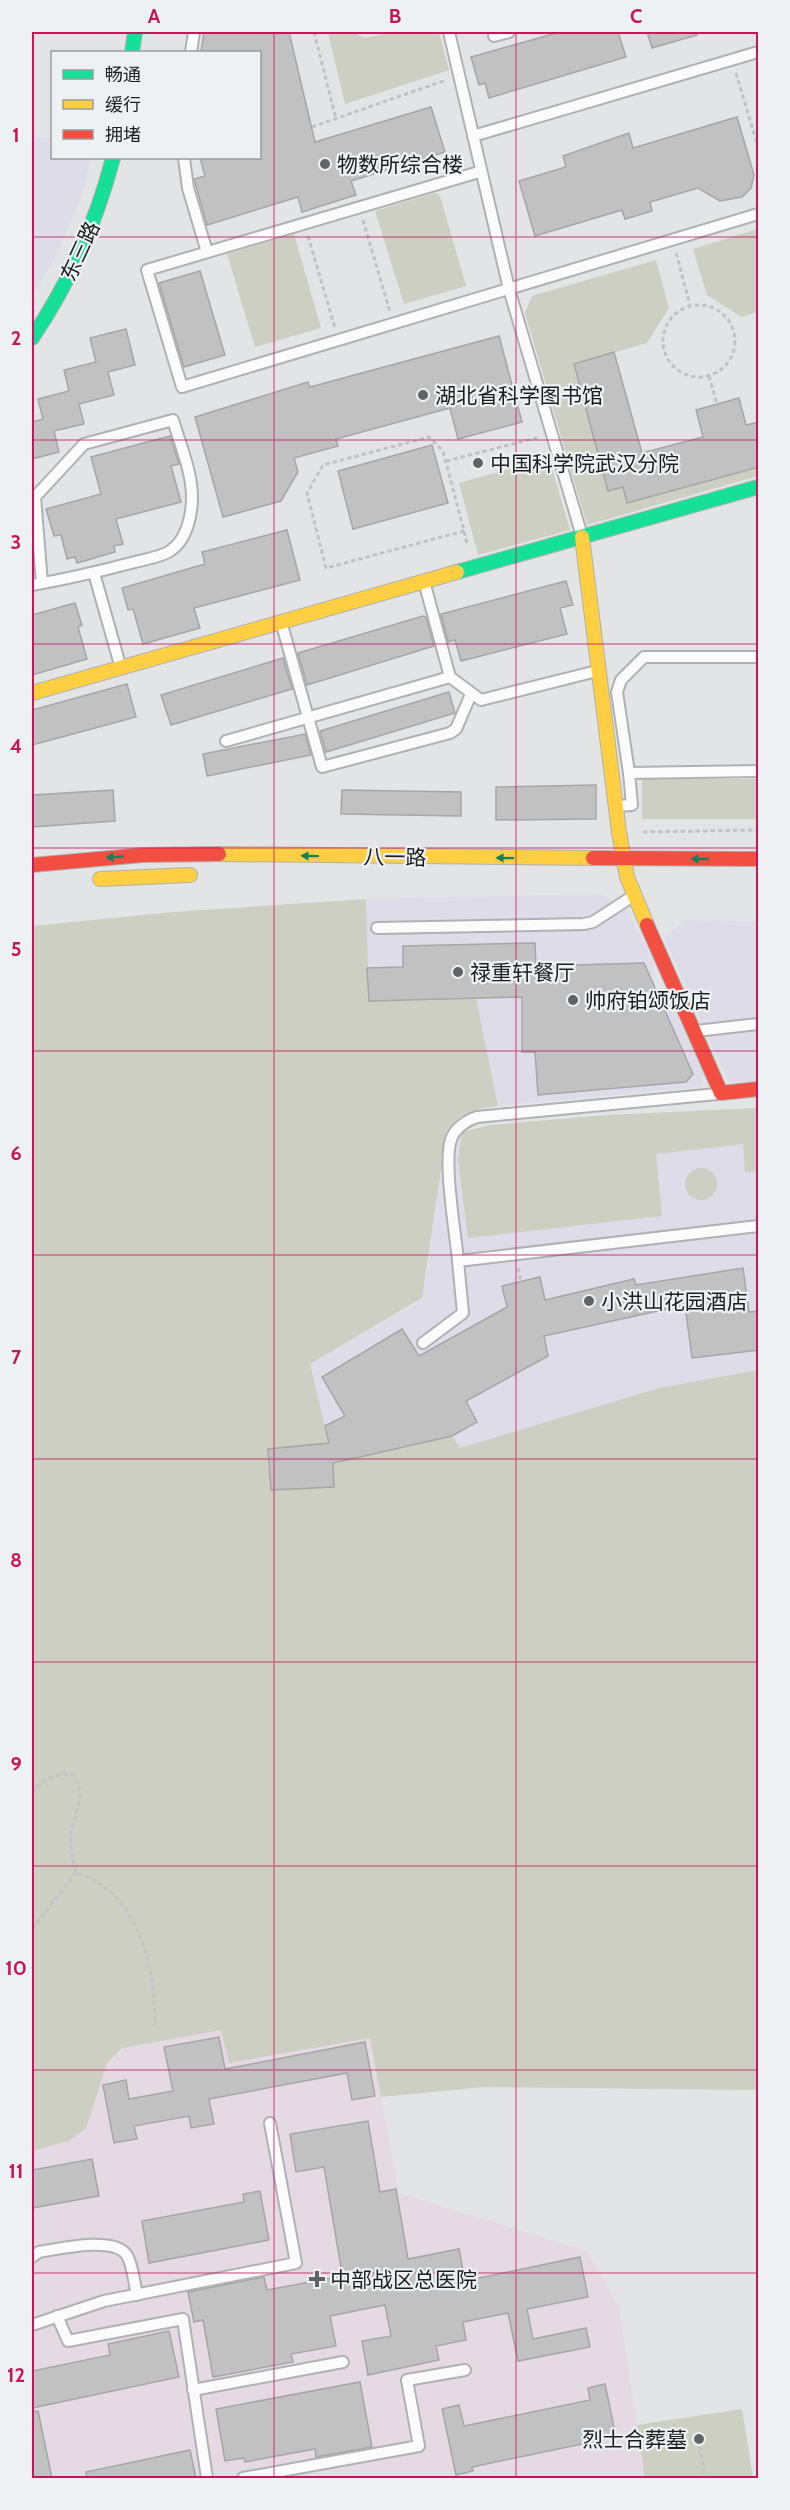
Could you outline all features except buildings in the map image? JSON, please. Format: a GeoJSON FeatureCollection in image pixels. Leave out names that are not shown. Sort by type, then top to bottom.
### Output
{"type":"FeatureCollection","features":[{"type":"Feature","properties":{"kind":"street"},"geometry":{"type":"LineString","coordinates":[[132,51],[135,32]]}},
{"type":"Feature","properties":{"kind":"street","name":"东三路"},"geometry":{"type":"LineString","coordinates":[[32,338],[59,297],[87,240],[105,194],[113,159]]}},
{"type":"Feature","properties":{"kind":"street"},"geometry":{"type":"LineString","coordinates":[[32,693],[759,487]]}},
{"type":"Feature","properties":{"kind":"street"},"geometry":{"type":"LineString","coordinates":[[582,537],[627,877],[720,1093],[759,1089]]}},
{"type":"Feature","properties":{"kind":"street","name":"八一路"},"geometry":{"type":"LineString","coordinates":[[32,865],[143,855],[194,854],[759,859]]}},
{"type":"Feature","properties":{"kind":"street"},"geometry":{"type":"LineString","coordinates":[[87,880],[202,874]]}},
{"type":"Feature","properties":{"kind":"lane"},"geometry":{"type":"LineString","coordinates":[[191,51],[194,32]]}},
{"type":"Feature","properties":{"kind":"lane"},"geometry":{"type":"LineString","coordinates":[[448,32],[508,289],[582,537]]}},
{"type":"Feature","properties":{"kind":"lane"},"geometry":{"type":"LineString","coordinates":[[494,36],[509,32]]}},
{"type":"Feature","properties":{"kind":"lane"},"geometry":{"type":"LineString","coordinates":[[472,136],[759,52]]}},
{"type":"Feature","properties":{"kind":"lane"},"geometry":{"type":"LineString","coordinates":[[184,159],[188,188],[207,252]]}},
{"type":"Feature","properties":{"kind":"lane"},"geometry":{"type":"LineString","coordinates":[[479,172],[147,270],[182,387],[759,214]]}},
{"type":"Feature","properties":{"kind":"lane"},"geometry":{"type":"LineString","coordinates":[[173,420],[192,494],[190,515],[184,534],[172,550],[94,573],[37,584],[35,497],[84,444],[173,420]]}},
{"type":"Feature","properties":{"kind":"lane"},"geometry":{"type":"LineString","coordinates":[[94,573],[120,668]]}},
{"type":"Feature","properties":{"kind":"lane"},"geometry":{"type":"LineString","coordinates":[[424,581],[450,677],[471,694],[487,701],[599,670]]}},
{"type":"Feature","properties":{"kind":"lane"},"geometry":{"type":"LineString","coordinates":[[281,622],[322,767],[450,733],[456,729],[471,694]]}},
{"type":"Feature","properties":{"kind":"lane"},"geometry":{"type":"LineString","coordinates":[[616,807],[632,805],[616,692],[621,680],[644,657],[759,657]]}},
{"type":"Feature","properties":{"kind":"lane"},"geometry":{"type":"LineString","coordinates":[[226,741],[450,677]]}},
{"type":"Feature","properties":{"kind":"lane"},"geometry":{"type":"LineString","coordinates":[[629,773],[759,771]]}},
{"type":"Feature","properties":{"kind":"lane"},"geometry":{"type":"LineString","coordinates":[[377,928],[584,924],[593,922],[634,896]]}},
{"type":"Feature","properties":{"kind":"lane"},"geometry":{"type":"LineString","coordinates":[[694,1031],[759,1024]]}},
{"type":"Feature","properties":{"kind":"lane"},"geometry":{"type":"LineString","coordinates":[[423,1343],[463,1313],[448,1154],[453,1135],[465,1122],[477,1118],[720,1093]]}},
{"type":"Feature","properties":{"kind":"lane"},"geometry":{"type":"LineString","coordinates":[[458,1261],[759,1226]]}},
{"type":"Feature","properties":{"kind":"lane"},"geometry":{"type":"LineString","coordinates":[[32,2325],[83,2307],[296,2263],[270,2123]]}},
{"type":"Feature","properties":{"kind":"lane"},"geometry":{"type":"LineString","coordinates":[[32,2257],[39,2252],[93,2244],[121,2250],[128,2257],[137,2295]]}},
{"type":"Feature","properties":{"kind":"lane"},"geometry":{"type":"LineString","coordinates":[[57,2316],[68,2341],[183,2319],[207,2478]]}},
{"type":"Feature","properties":{"kind":"lane"},"geometry":{"type":"LineString","coordinates":[[193,2390],[343,2362]]}},
{"type":"Feature","properties":{"kind":"lane"},"geometry":{"type":"LineString","coordinates":[[243,2478],[419,2446],[407,2380],[465,2370]]}},
{"type":"Feature","properties":{"kind":"path"},"geometry":{"type":"LineString","coordinates":[[314,32],[336,118]]}},
{"type":"Feature","properties":{"kind":"path"},"geometry":{"type":"LineString","coordinates":[[732,60],[759,147]]}},
{"type":"Feature","properties":{"kind":"path"},"geometry":{"type":"LineString","coordinates":[[312,127],[459,76]]}},
{"type":"Feature","properties":{"kind":"path"},"geometry":{"type":"LineString","coordinates":[[359,207],[394,323]]}},
{"type":"Feature","properties":{"kind":"path"},"geometry":{"type":"LineString","coordinates":[[305,223],[339,340]]}},
{"type":"Feature","properties":{"kind":"path"},"geometry":{"type":"LineString","coordinates":[[672,240],[690,305]]}},
{"type":"Feature","properties":{"kind":"path"},"geometry":{"type":"LineString","coordinates":[[704,304],[716,308],[726,315],[733,326],[736,338],[735,351],[720,371],[709,376],[697,377],[676,369],[664,350],[666,327],[672,317],[690,305],[704,304]]}},
{"type":"Feature","properties":{"kind":"path"},"geometry":{"type":"LineString","coordinates":[[709,376],[717,404]]}},
{"type":"Feature","properties":{"kind":"path"},"geometry":{"type":"LineString","coordinates":[[446,461],[552,433]]}},
{"type":"Feature","properties":{"kind":"path"},"geometry":{"type":"LineString","coordinates":[[464,531],[326,568],[307,494],[323,465],[429,437],[443,451],[464,531],[473,568]]}},
{"type":"Feature","properties":{"kind":"path"},"geometry":{"type":"LineString","coordinates":[[32,1793],[43,1782],[64,1773],[73,1775],[80,1785],[81,1800],[71,1833],[71,1848],[76,1873],[32,1929]]}},
{"type":"Feature","properties":{"kind":"path"},"geometry":{"type":"LineString","coordinates":[[76,1873],[104,1885],[128,1914],[139,1935],[154,1985],[155,2026]]}},
{"type":"Feature","properties":{"kind":"path"},"geometry":{"type":"LineString","coordinates":[[699,2439],[705,2478]]}},
{"type":"Feature","properties":{"kind":"shaded area"},"geometry":{"type":"Polygon","coordinates":[[[328,32],[352,32],[365,38],[392,32],[439,32],[449,70],[345,104],[328,32]]]}},
{"type":"Feature","properties":{"kind":"shaded area"},"geometry":{"type":"Polygon","coordinates":[[[51,137],[51,159],[91,159],[82,195],[55,257],[32,297],[32,138],[51,137]]]}},
{"type":"Feature","properties":{"kind":"shaded area"},"geometry":{"type":"Polygon","coordinates":[[[435,193],[440,196],[466,286],[404,304],[375,211],[435,193]]]}},
{"type":"Feature","properties":{"kind":"shaded area"},"geometry":{"type":"Polygon","coordinates":[[[758,229],[758,312],[742,317],[707,295],[693,249],[758,229]]]}},
{"type":"Feature","properties":{"kind":"shaded area"},"geometry":{"type":"Polygon","coordinates":[[[294,234],[321,328],[255,347],[227,254],[294,234]]]}},
{"type":"Feature","properties":{"kind":"shaded area"},"geometry":{"type":"Polygon","coordinates":[[[656,260],[669,308],[647,343],[574,364],[608,491],[623,487],[628,503],[758,467],[758,476],[587,525],[525,313],[532,296],[656,260]]]}},
{"type":"Feature","properties":{"kind":"shaded area"},"geometry":{"type":"Polygon","coordinates":[[[549,458],[570,530],[478,555],[459,483],[549,458]]]}},
{"type":"Feature","properties":{"kind":"shaded area"},"geometry":{"type":"Polygon","coordinates":[[[642,779],[758,779],[758,819],[642,819],[642,779]]]}},
{"type":"Feature","properties":{"kind":"shaded area","name":"帅府铂颂饭店"},"geometry":{"type":"Polygon","coordinates":[[[602,894],[628,911],[654,963],[655,989],[665,988],[703,1072],[701,1087],[498,1106],[476,998],[369,1001],[366,899],[602,894]]]}},
{"type":"Feature","properties":{"kind":"shaded area"},"geometry":{"type":"Polygon","coordinates":[[[366,899],[369,1001],[476,998],[498,1106],[470,1112],[458,1119],[447,1130],[422,1298],[310,1364],[329,1443],[268,1449],[271,1490],[333,1487],[333,1463],[452,1436],[460,1448],[659,1388],[758,1370],[758,2090],[483,2087],[381,2097],[370,2038],[229,2063],[221,2030],[122,2048],[107,2063],[86,2128],[69,2141],[32,2151],[32,926],[174,912],[366,899]]]}},
{"type":"Feature","properties":{"kind":"shaded area"},"geometry":{"type":"Polygon","coordinates":[[[685,920],[758,922],[758,1081],[729,1083],[664,938],[685,920]]]}},
{"type":"Feature","properties":{"kind":"shaded area","name":"小洪山花园酒店"},"geometry":{"type":"Polygon","coordinates":[[[758,1108],[758,1370],[659,1388],[334,1487],[271,1490],[268,1449],[329,1443],[310,1364],[416,1304],[426,1280],[447,1130],[462,1132],[491,1125],[608,1115],[758,1108]]]}},
{"type":"Feature","properties":{"kind":"shaded area"},"geometry":{"type":"Polygon","coordinates":[[[758,1108],[758,1171],[745,1172],[743,1144],[656,1154],[662,1216],[468,1238],[458,1160],[462,1132],[491,1125],[608,1115],[758,1108]]]}},
{"type":"Feature","properties":{"kind":"shaded area"},"geometry":{"type":"Polygon","coordinates":[[[701,1168],[712,1173],[717,1184],[712,1195],[701,1200],[690,1195],[685,1184],[690,1173],[701,1168]]]}},
{"type":"Feature","properties":{"kind":"shaded area","name":"中部战区总医院"},"geometry":{"type":"Polygon","coordinates":[[[222,2029],[229,2062],[370,2037],[399,2193],[587,2251],[619,2307],[645,2478],[32,2478],[32,2151],[69,2141],[86,2128],[107,2063],[123,2048],[222,2029]]]}},
{"type":"Feature","properties":{"kind":"shaded area"},"geometry":{"type":"Polygon","coordinates":[[[742,2409],[753,2478],[645,2478],[637,2425],[742,2409]]]}},
{"type":"Feature","properties":{"kind":"traffic: fast"},"geometry":{"type":"LineString","coordinates":[[132,51],[135,32]]}},
{"type":"Feature","properties":{"kind":"traffic: fast"},"geometry":{"type":"LineString","coordinates":[[32,338],[70,274],[99,206],[113,159]]}},
{"type":"Feature","properties":{"kind":"traffic: fast"},"geometry":{"type":"LineString","coordinates":[[457,572],[758,487]]}},
{"type":"Feature","properties":{"kind":"traffic: slow"},"geometry":{"type":"LineString","coordinates":[[582,537],[619,832],[627,877],[647,925]]}},
{"type":"Feature","properties":{"kind":"traffic: slow"},"geometry":{"type":"LineString","coordinates":[[32,693],[457,572]]}},
{"type":"Feature","properties":{"kind":"traffic: slow"},"geometry":{"type":"LineString","coordinates":[[219,854],[593,858]]}},
{"type":"Feature","properties":{"kind":"traffic: slow"},"geometry":{"type":"LineString","coordinates":[[100,879],[190,875]]}},
{"type":"Feature","properties":{"kind":"traffic: jam"},"geometry":{"type":"LineString","coordinates":[[32,865],[143,855],[219,854]]}},
{"type":"Feature","properties":{"kind":"traffic: jam"},"geometry":{"type":"LineString","coordinates":[[593,858],[758,859]]}},
{"type":"Feature","properties":{"kind":"traffic: jam"},"geometry":{"type":"LineString","coordinates":[[647,925],[721,1093],[758,1089]]}},
{"type":"Feature","properties":{"kind":"place","name":"物数所综合楼"},"geometry":{"type":"Point","coordinates":[325,164]}},
{"type":"Feature","properties":{"kind":"place","name":"湖北省科学图书馆"},"geometry":{"type":"Point","coordinates":[423,395]}},
{"type":"Feature","properties":{"kind":"place","name":"中国科学院武汉分院"},"geometry":{"type":"Point","coordinates":[478,463]}},
{"type":"Feature","properties":{"kind":"place","name":"禄重轩餐厅"},"geometry":{"type":"Point","coordinates":[458,972]}},
{"type":"Feature","properties":{"kind":"place","name":"帅府铂颂饭店"},"geometry":{"type":"Point","coordinates":[573,1000]}},
{"type":"Feature","properties":{"kind":"place","name":"小洪山花园酒店"},"geometry":{"type":"Point","coordinates":[589,1301]}},
{"type":"Feature","properties":{"kind":"place","name":"中部战区总医院"},"geometry":{"type":"Point","coordinates":[317,2279]}},
{"type":"Feature","properties":{"kind":"place","name":"烈士合葬墓"},"geometry":{"type":"Point","coordinates":[699,2439]}}]}
